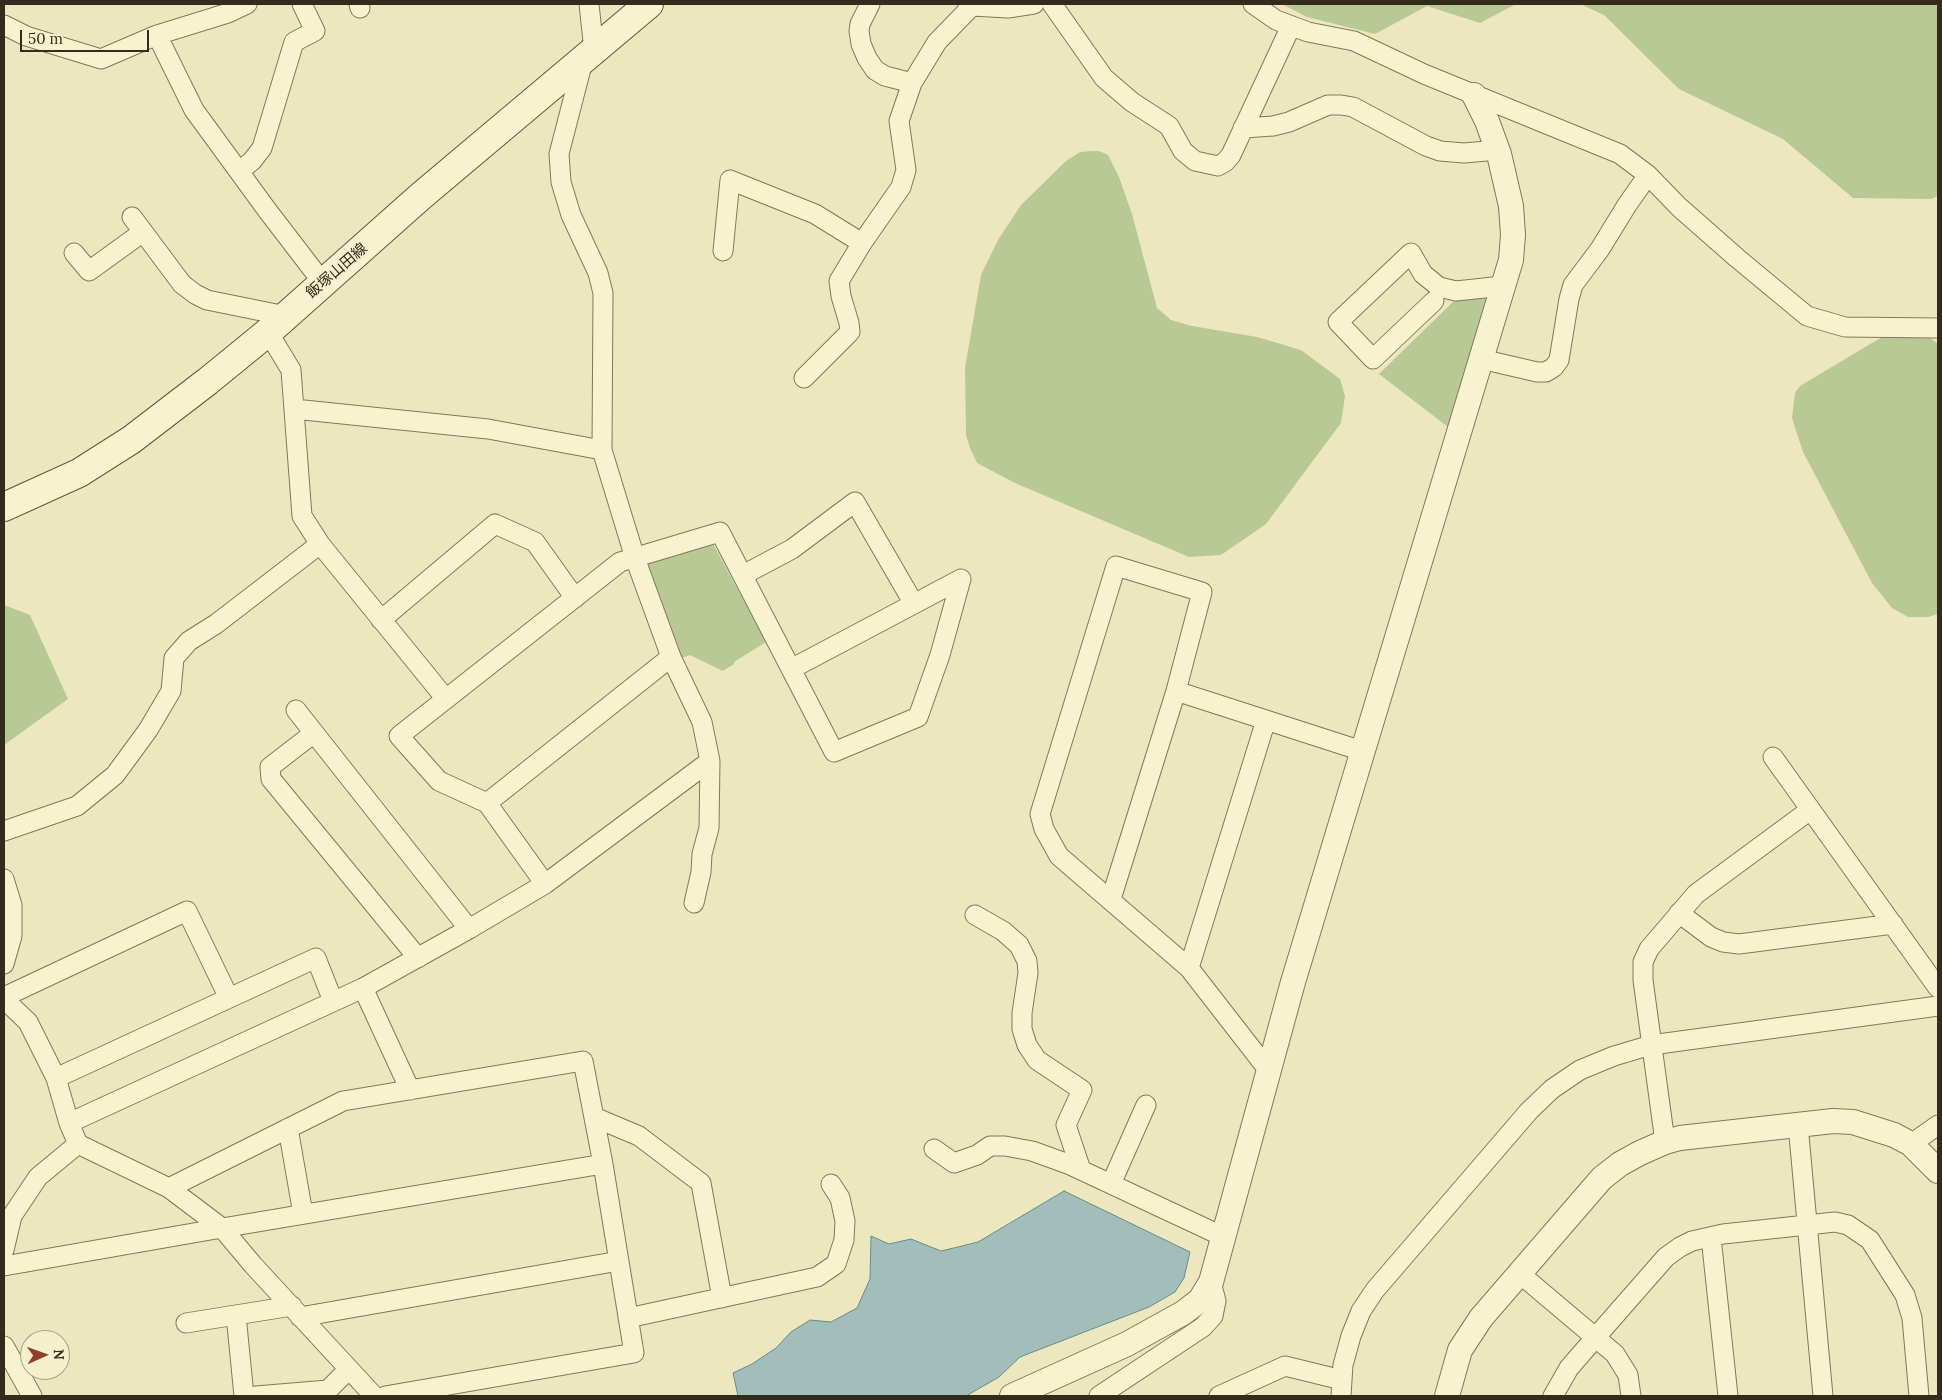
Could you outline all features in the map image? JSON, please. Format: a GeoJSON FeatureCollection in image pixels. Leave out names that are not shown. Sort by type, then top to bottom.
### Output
{"type":"FeatureCollection","features":[{"type":"Feature","properties":{"kind":"main road","name":"飯塚山田線"},"geometry":{"type":"LineString","coordinates":[[4,507],[79,472],[131,440],[277,324],[421,196],[649,4]]}},
{"type":"Feature","properties":{"kind":"street"},"geometry":{"type":"LineString","coordinates":[[4,25],[26,36],[101,59],[157,36],[228,13],[247,4]]}},
{"type":"Feature","properties":{"kind":"street"},"geometry":{"type":"LineString","coordinates":[[238,171],[252,161],[262,148],[294,42],[315,31],[302,4]]}},
{"type":"Feature","properties":{"kind":"street"},"geometry":{"type":"LineString","coordinates":[[589,4],[588,56],[559,154],[561,182],[571,215],[598,273],[603,293],[602,450],[635,558],[671,657],[702,722],[710,761],[709,828],[702,854],[701,872],[694,903]]}},
{"type":"Feature","properties":{"kind":"street"},"geometry":{"type":"LineString","coordinates":[[870,4],[860,24],[859,32],[861,44],[867,58],[875,70],[885,76],[912,84]]}},
{"type":"Feature","properties":{"kind":"street"},"geometry":{"type":"LineString","coordinates":[[804,378],[850,332],[850,323],[840,296],[840,282],[862,243],[901,187],[906,170],[899,121],[912,84],[937,42],[970,5],[1008,8],[1034,4]]}},
{"type":"Feature","properties":{"kind":"street"},"geometry":{"type":"LineString","coordinates":[[1052,4],[1104,78],[1132,102],[1170,126],[1184,151],[1195,161],[1218,166],[1232,155],[1291,26]]}},
{"type":"Feature","properties":{"kind":"street"},"geometry":{"type":"LineString","coordinates":[[1252,4],[1276,20],[1308,32],[1354,41],[1401,64],[1620,154],[1648,175],[1686,214],[1807,316],[1845,327],[1938,328]]}},
{"type":"Feature","properties":{"kind":"street"},"geometry":{"type":"LineString","coordinates":[[157,36],[194,110],[323,283]]}},
{"type":"Feature","properties":{"kind":"street"},"geometry":{"type":"LineString","coordinates":[[1012,1396],[1127,1344],[1183,1313],[1200,1300],[1211,1282],[1293,982],[1511,260],[1513,235],[1511,206],[1498,150],[1487,121],[1474,95]]}},
{"type":"Feature","properties":{"kind":"street"},"geometry":{"type":"LineString","coordinates":[[1243,128],[1273,126],[1289,122],[1328,105],[1341,104],[1353,107],[1426,146],[1440,151],[1464,153],[1498,150]]}},
{"type":"Feature","properties":{"kind":"street"},"geometry":{"type":"LineString","coordinates":[[1481,358],[1537,372],[1546,372],[1554,367],[1559,360],[1568,299],[1573,285],[1600,249],[1648,175]]}},
{"type":"Feature","properties":{"kind":"street"},"geometry":{"type":"LineString","coordinates":[[723,251],[730,180],[816,214],[862,243]]}},
{"type":"Feature","properties":{"kind":"street"},"geometry":{"type":"LineString","coordinates":[[74,253],[89,271],[137,225],[182,284],[195,294],[207,300],[277,324],[291,370],[302,516],[320,544],[446,699]]}},
{"type":"Feature","properties":{"kind":"street"},"geometry":{"type":"LineString","coordinates":[[1434,301],[1373,359],[1338,322],[1411,253],[1423,274],[1439,288],[1456,291],[1502,286]]}},
{"type":"Feature","properties":{"kind":"street"},"geometry":{"type":"LineString","coordinates":[[294,409],[488,429],[602,450]]}},
{"type":"Feature","properties":{"kind":"street"},"geometry":{"type":"LineString","coordinates":[[743,576],[792,549],[855,502],[914,604]]}},
{"type":"Feature","properties":{"kind":"street"},"geometry":{"type":"LineString","coordinates":[[381,620],[494,524],[535,542],[575,598]]}},
{"type":"Feature","properties":{"kind":"street"},"geometry":{"type":"LineString","coordinates":[[545,884],[487,803],[439,781],[399,736],[620,562],[720,532],[834,752],[918,717],[940,655],[961,579],[791,669]]}},
{"type":"Feature","properties":{"kind":"street"},"geometry":{"type":"LineString","coordinates":[[4,831],[77,806],[114,775],[148,730],[171,691],[174,658],[188,641],[216,624],[320,544]]}},
{"type":"Feature","properties":{"kind":"street"},"geometry":{"type":"LineString","coordinates":[[1111,900],[1176,691],[1202,592],[1116,566],[1040,814],[1044,829],[1059,856],[1189,968],[1269,1071]]}},
{"type":"Feature","properties":{"kind":"street"},"geometry":{"type":"LineString","coordinates":[[487,803],[671,657]]}},
{"type":"Feature","properties":{"kind":"street"},"geometry":{"type":"LineString","coordinates":[[1176,691],[1362,751]]}},
{"type":"Feature","properties":{"kind":"street"},"geometry":{"type":"LineString","coordinates":[[296,710],[469,929]]}},
{"type":"Feature","properties":{"kind":"street"},"geometry":{"type":"LineString","coordinates":[[1189,968],[1266,720]]}},
{"type":"Feature","properties":{"kind":"street"},"geometry":{"type":"LineString","coordinates":[[314,733],[270,767],[271,779],[418,958]]}},
{"type":"Feature","properties":{"kind":"street"},"geometry":{"type":"LineString","coordinates":[[1773,757],[1938,988]]}},
{"type":"Feature","properties":{"kind":"street"},"geometry":{"type":"LineString","coordinates":[[69,1124],[363,988],[418,958],[545,884],[710,761]]}},
{"type":"Feature","properties":{"kind":"street"},"geometry":{"type":"LineString","coordinates":[[1665,1142],[1643,980],[1643,962],[1649,949],[1696,894],[1810,810]]}},
{"type":"Feature","properties":{"kind":"street"},"geometry":{"type":"LineString","coordinates":[[4,879],[12,905],[12,936],[4,964]]}},
{"type":"Feature","properties":{"kind":"street"},"geometry":{"type":"LineString","coordinates":[[229,998],[187,911],[4,998],[28,1022],[56,1078],[69,1124],[78,1144],[169,1188],[222,1228],[253,1265],[374,1396]]}},
{"type":"Feature","properties":{"kind":"street"},"geometry":{"type":"LineString","coordinates":[[1679,912],[1711,937],[1723,942],[1739,944],[1893,924]]}},
{"type":"Feature","properties":{"kind":"street"},"geometry":{"type":"LineString","coordinates":[[975,915],[1004,931],[1019,945],[1027,960],[1028,973],[1022,1029],[1028,1045],[1037,1060],[1082,1090],[1066,1125],[1081,1170]]}},
{"type":"Feature","properties":{"kind":"street"},"geometry":{"type":"LineString","coordinates":[[56,1078],[316,958],[333,1002]]}},
{"type":"Feature","properties":{"kind":"street"},"geometry":{"type":"LineString","coordinates":[[363,988],[410,1090]]}},
{"type":"Feature","properties":{"kind":"street"},"geometry":{"type":"LineString","coordinates":[[1219,1396],[1237,1392],[1286,1366],[1341,1388],[1343,1364],[1354,1328],[1360,1311],[1375,1290],[1529,1111],[1552,1089],[1580,1070],[1614,1056],[1651,1045],[1938,1006]]}},
{"type":"Feature","properties":{"kind":"street"},"geometry":{"type":"LineString","coordinates":[[169,1188],[342,1100],[583,1061],[603,1164],[634,1353],[385,1396]]}},
{"type":"Feature","properties":{"kind":"street"},"geometry":{"type":"LineString","coordinates":[[1111,1184],[1146,1105]]}},
{"type":"Feature","properties":{"kind":"street"},"geometry":{"type":"LineString","coordinates":[[594,1117],[639,1136],[700,1183],[722,1298]]}},
{"type":"Feature","properties":{"kind":"street"},"geometry":{"type":"LineString","coordinates":[[1446,1396],[1460,1350],[1481,1318],[1519,1273],[1602,1178],[1620,1164],[1665,1142],[1680,1138],[1833,1121],[1853,1122],[1894,1135],[1911,1144],[1938,1171]]}},
{"type":"Feature","properties":{"kind":"street"},"geometry":{"type":"LineString","coordinates":[[1798,1125],[1823,1396]]}},
{"type":"Feature","properties":{"kind":"street"},"geometry":{"type":"LineString","coordinates":[[1911,1144],[1938,1125]]}},
{"type":"Feature","properties":{"kind":"street"},"geometry":{"type":"LineString","coordinates":[[288,1128],[303,1214]]}},
{"type":"Feature","properties":{"kind":"street"},"geometry":{"type":"LineString","coordinates":[[4,1250],[12,1216],[38,1178],[78,1144]]}},
{"type":"Feature","properties":{"kind":"street"},"geometry":{"type":"LineString","coordinates":[[934,1149],[954,1163],[977,1155],[990,1146],[1005,1146],[1032,1151],[1081,1170],[1224,1237]]}},
{"type":"Feature","properties":{"kind":"street"},"geometry":{"type":"LineString","coordinates":[[4,1266],[603,1164]]}},
{"type":"Feature","properties":{"kind":"street"},"geometry":{"type":"LineString","coordinates":[[628,1318],[817,1277],[836,1264],[844,1240],[845,1221],[840,1198],[830,1184]]}},
{"type":"Feature","properties":{"kind":"street"},"geometry":{"type":"LineString","coordinates":[[1553,1396],[1569,1368],[1666,1257],[1692,1241],[1711,1237],[1835,1222],[1848,1225],[1870,1240],[1905,1295],[1913,1325],[1919,1396]]}},
{"type":"Feature","properties":{"kind":"street"},"geometry":{"type":"LineString","coordinates":[[1711,1237],[1728,1396]]}},
{"type":"Feature","properties":{"kind":"street"},"geometry":{"type":"LineString","coordinates":[[186,1323],[236,1315],[296,1311],[619,1261]]}},
{"type":"Feature","properties":{"kind":"street"},"geometry":{"type":"LineString","coordinates":[[1519,1273],[1614,1354],[1628,1375],[1631,1396]]}},
{"type":"Feature","properties":{"kind":"street"},"geometry":{"type":"LineString","coordinates":[[1099,1396],[1203,1327],[1213,1316],[1216,1301],[1211,1282]]}},
{"type":"Feature","properties":{"kind":"street"},"geometry":{"type":"LineString","coordinates":[[236,1315],[244,1396]]}},
{"type":"Feature","properties":{"kind":"street"},"geometry":{"type":"LineString","coordinates":[[5,1350],[32,1396]]}},
{"type":"Feature","properties":{"kind":"street"},"geometry":{"type":"LineString","coordinates":[[256,1396],[329,1393],[349,1369]]}},
{"type":"Feature","properties":{"kind":"green space"},"geometry":{"type":"Polygon","coordinates":[[[1282,4],[1516,4],[1480,23],[1427,6],[1375,34],[1307,17],[1282,4]]]}},
{"type":"Feature","properties":{"kind":"green space"},"geometry":{"type":"Polygon","coordinates":[[[1580,4],[1938,4],[1938,196],[1931,199],[1853,198],[1783,139],[1679,89],[1604,15],[1580,4]]]}},
{"type":"Feature","properties":{"kind":"green space"},"geometry":{"type":"Polygon","coordinates":[[[1099,151],[1108,155],[1119,177],[1132,214],[1157,308],[1171,320],[1192,326],[1257,337],[1301,350],[1340,379],[1345,396],[1341,423],[1266,524],[1221,555],[1189,557],[1015,483],[977,463],[966,435],[965,368],[981,275],[998,240],[1021,205],[1066,161],[1080,152],[1099,151]]]}},
{"type":"Feature","properties":{"kind":"green space"},"geometry":{"type":"Polygon","coordinates":[[[1457,298],[1487,298],[1448,427],[1379,374],[1457,298]]]}},
{"type":"Feature","properties":{"kind":"green space"},"geometry":{"type":"Polygon","coordinates":[[[1905,331],[1923,333],[1938,344],[1938,614],[1928,617],[1908,617],[1892,608],[1872,583],[1803,452],[1792,418],[1795,393],[1800,386],[1882,337],[1905,331]]]}},
{"type":"Feature","properties":{"kind":"green space"},"geometry":{"type":"Polygon","coordinates":[[[711,540],[766,642],[723,671],[690,655],[681,658],[645,570],[648,559],[711,540]]]}},
{"type":"Feature","properties":{"kind":"green space"},"geometry":{"type":"Polygon","coordinates":[[[4,605],[30,615],[68,699],[4,745],[4,605]]]}},
{"type":"Feature","properties":{"kind":"water"},"geometry":{"type":"Polygon","coordinates":[[[1064,1191],[1190,1252],[1184,1278],[1175,1292],[1149,1307],[1020,1357],[999,1377],[966,1396],[738,1396],[733,1373],[752,1364],[776,1348],[791,1332],[810,1320],[831,1322],[857,1308],[870,1279],[871,1236],[889,1244],[911,1239],[941,1251],[978,1242],[1064,1191]]]}}]}
